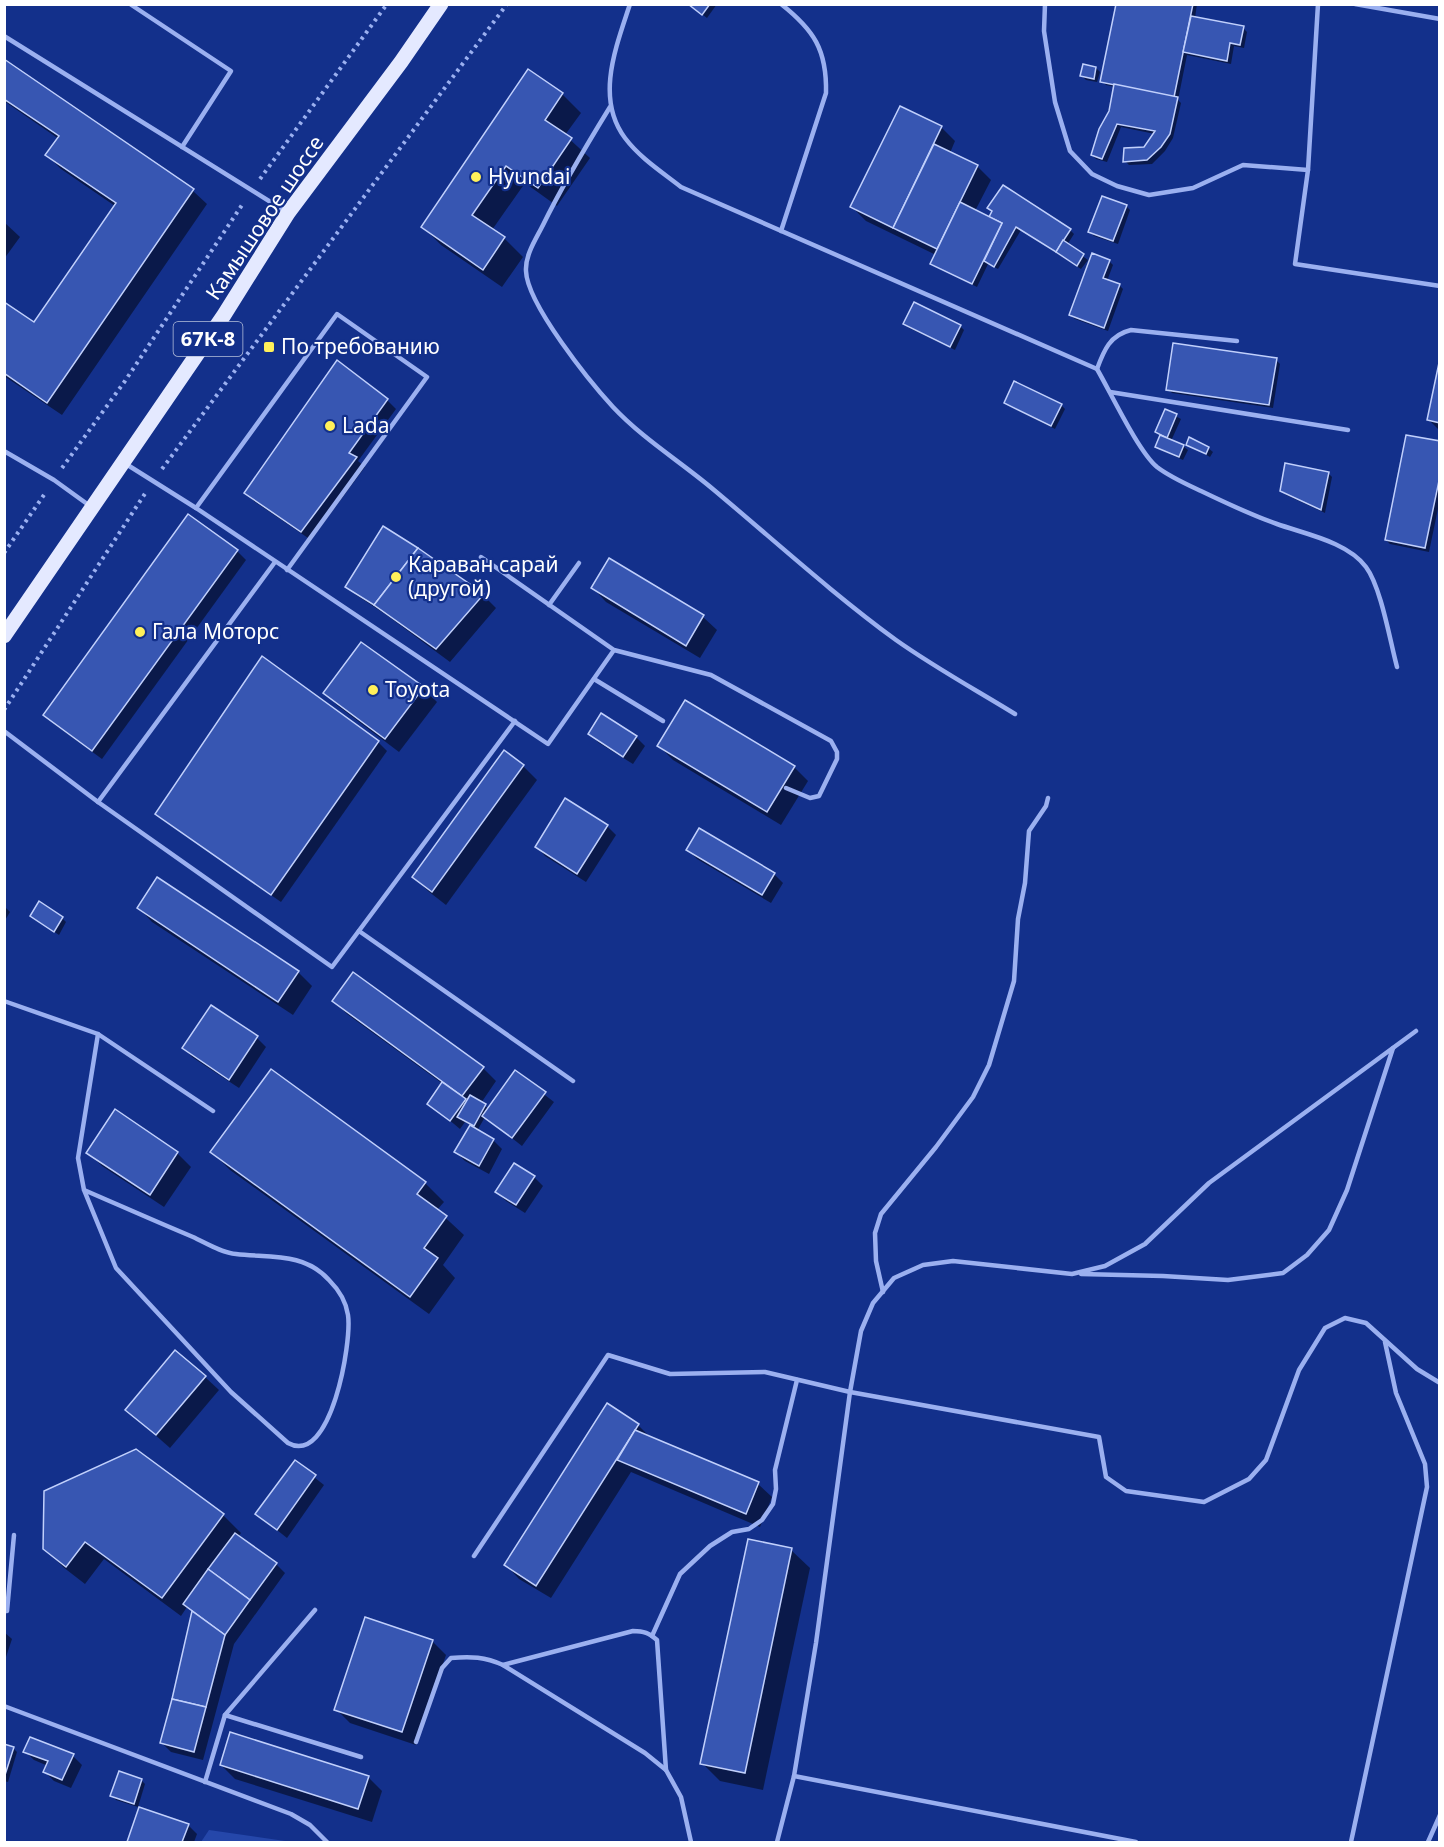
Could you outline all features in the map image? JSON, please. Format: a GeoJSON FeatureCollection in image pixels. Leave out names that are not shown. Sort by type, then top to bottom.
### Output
{"type":"FeatureCollection","features":[{"type":"Feature","properties":{"kind":"main road","name":"Камышовое шоссе"},"geometry":{"type":"LineString","coordinates":[[4,636],[224,315],[288,213],[401,62],[441,4]]}},
{"type":"Feature","properties":{"kind":"lane"},"geometry":{"type":"LineString","coordinates":[[130,4],[231,71],[182,147]]}},
{"type":"Feature","properties":{"kind":"lane"},"geometry":{"type":"LineString","coordinates":[[630,4],[611,70],[610,107],[617,126],[626,140],[649,162],[681,187],[1097,369],[1147,456],[1170,476],[1277,524],[1307,533],[1351,552],[1366,566],[1375,583],[1397,668]]}},
{"type":"Feature","properties":{"kind":"lane"},"geometry":{"type":"LineString","coordinates":[[781,4],[810,30],[822,54],[826,72],[826,93],[781,231]]}},
{"type":"Feature","properties":{"kind":"lane"},"geometry":{"type":"LineString","coordinates":[[1045,4],[1044,31],[1055,102],[1070,151],[1092,174],[1117,186],[1149,195],[1193,188],[1244,165],[1308,170]]}},
{"type":"Feature","properties":{"kind":"lane"},"geometry":{"type":"LineString","coordinates":[[1318,4],[1308,170],[1295,264],[1440,286]]}},
{"type":"Feature","properties":{"kind":"lane"},"geometry":{"type":"LineString","coordinates":[[1355,4],[1440,19]]}},
{"type":"Feature","properties":{"kind":"lane"},"geometry":{"type":"LineString","coordinates":[[4,36],[288,213]]}},
{"type":"Feature","properties":{"kind":"lane"},"geometry":{"type":"LineString","coordinates":[[610,107],[564,181],[530,251],[526,269],[528,285],[537,305],[568,350],[613,407],[663,451],[712,488],[897,641],[1016,714]]}},
{"type":"Feature","properties":{"kind":"lane"},"geometry":{"type":"LineString","coordinates":[[557,175],[564,181]]}},
{"type":"Feature","properties":{"kind":"lane"},"geometry":{"type":"LineString","coordinates":[[196,508],[337,314],[427,377],[287,570]]}},
{"type":"Feature","properties":{"kind":"lane"},"geometry":{"type":"LineString","coordinates":[[1097,369],[1109,342],[1115,336],[1131,330],[1237,341]]}},
{"type":"Feature","properties":{"kind":"lane"},"geometry":{"type":"LineString","coordinates":[[1110,392],[1348,429]]}},
{"type":"Feature","properties":{"kind":"lane"},"geometry":{"type":"LineString","coordinates":[[4,451],[54,480],[92,508]]}},
{"type":"Feature","properties":{"kind":"lane"},"geometry":{"type":"LineString","coordinates":[[124,462],[548,744],[614,650]]}},
{"type":"Feature","properties":{"kind":"lane"},"geometry":{"type":"LineString","coordinates":[[481,557],[614,650],[711,675],[831,741],[837,752],[837,759],[819,796],[810,798],[786,788]]}},
{"type":"Feature","properties":{"kind":"lane"},"geometry":{"type":"LineString","coordinates":[[99,802],[276,562]]}},
{"type":"Feature","properties":{"kind":"lane"},"geometry":{"type":"LineString","coordinates":[[549,605],[579,562]]}},
{"type":"Feature","properties":{"kind":"lane"},"geometry":{"type":"LineString","coordinates":[[594,679],[663,721]]}},
{"type":"Feature","properties":{"kind":"lane"},"geometry":{"type":"LineString","coordinates":[[4,731],[99,802],[332,967],[515,721]]}},
{"type":"Feature","properties":{"kind":"lane"},"geometry":{"type":"LineString","coordinates":[[882,1292],[876,1261],[875,1233],[881,1214],[936,1147],[973,1097],[989,1065],[1014,981],[1018,919],[1025,883],[1029,831],[1046,806],[1048,798]]}},
{"type":"Feature","properties":{"kind":"lane"},"geometry":{"type":"LineString","coordinates":[[359,931],[573,1081]]}},
{"type":"Feature","properties":{"kind":"lane"},"geometry":{"type":"LineString","coordinates":[[4,1001],[98,1034],[213,1112]]}},
{"type":"Feature","properties":{"kind":"lane"},"geometry":{"type":"LineString","coordinates":[[1072,1274],[1105,1266],[1145,1244],[1209,1183],[1416,1031]]}},
{"type":"Feature","properties":{"kind":"lane"},"geometry":{"type":"LineString","coordinates":[[84,1190],[233,1254],[275,1256],[303,1261],[328,1278],[343,1295],[348,1314],[349,1336],[344,1369],[336,1398],[326,1423],[309,1443],[299,1447],[288,1443],[231,1392],[116,1268],[84,1190],[78,1158],[98,1034]]}},
{"type":"Feature","properties":{"kind":"lane"},"geometry":{"type":"LineString","coordinates":[[777,1842],[794,1776],[816,1643],[850,1392],[861,1331],[873,1303],[894,1278],[923,1265],[953,1261],[1072,1274],[1228,1280],[1283,1273],[1307,1255],[1329,1230],[1347,1190],[1394,1047]]}},
{"type":"Feature","properties":{"kind":"lane"},"geometry":{"type":"LineString","coordinates":[[474,1556],[609,1355],[670,1374],[765,1372],[850,1392],[1100,1437],[1106,1477],[1126,1491],[1204,1502],[1249,1479],[1266,1460],[1299,1370],[1325,1328],[1345,1318],[1366,1323],[1385,1342],[1440,1383]]}},
{"type":"Feature","properties":{"kind":"lane"},"geometry":{"type":"LineString","coordinates":[[1352,1842],[1427,1487],[1425,1464],[1396,1392],[1385,1342]]}},
{"type":"Feature","properties":{"kind":"lane"},"geometry":{"type":"LineString","coordinates":[[652,1636],[680,1574],[710,1546],[732,1532],[749,1529],[762,1520],[773,1504],[776,1489],[775,1470],[797,1380]]}},
{"type":"Feature","properties":{"kind":"lane"},"geometry":{"type":"LineString","coordinates":[[4,1611],[7,1611],[14,1535]]}},
{"type":"Feature","properties":{"kind":"lane"},"geometry":{"type":"LineString","coordinates":[[205,1782],[225,1715],[315,1610]]}},
{"type":"Feature","properties":{"kind":"lane"},"geometry":{"type":"LineString","coordinates":[[503,1665],[633,1631],[643,1631],[652,1636],[657,1640],[666,1770]]}},
{"type":"Feature","properties":{"kind":"lane"},"geometry":{"type":"LineString","coordinates":[[416,1742],[442,1668],[451,1658],[471,1656],[487,1658],[503,1665],[645,1753],[666,1770],[681,1797],[691,1842]]}},
{"type":"Feature","properties":{"kind":"lane"},"geometry":{"type":"LineString","coordinates":[[4,1706],[291,1815],[310,1825],[327,1842]]}},
{"type":"Feature","properties":{"kind":"lane"},"geometry":{"type":"LineString","coordinates":[[225,1715],[361,1757]]}},
{"type":"Feature","properties":{"kind":"lane"},"geometry":{"type":"LineString","coordinates":[[794,1776],[1137,1842]]}},
{"type":"Feature","properties":{"kind":"lane"},"geometry":{"type":"LineString","coordinates":[[1428,1842],[1440,1815]]}},
{"type":"Feature","properties":{"kind":"path"},"geometry":{"type":"LineString","coordinates":[[4,710],[153,480],[507,4]]}},
{"type":"Feature","properties":{"kind":"shaded area"},"geometry":{"type":"Polygon","coordinates":[[[209,1830],[292,1842],[201,1842],[209,1830]]]}},
{"type":"Feature","properties":{"kind":"building"},"geometry":{"type":"Polygon","coordinates":[[[688,4],[710,4],[702,15],[688,4]]]}},
{"type":"Feature","properties":{"kind":"building"},"geometry":{"type":"Polygon","coordinates":[[[1116,4],[1193,4],[1174,97],[1100,82],[1116,4]]]}},
{"type":"Feature","properties":{"kind":"building"},"geometry":{"type":"Polygon","coordinates":[[[1191,16],[1244,26],[1240,45],[1230,43],[1227,61],[1183,52],[1191,16]]]}},
{"type":"Feature","properties":{"kind":"building"},"geometry":{"type":"Polygon","coordinates":[[[4,59],[194,189],[47,403],[4,373],[4,302],[34,322],[116,203],[45,155],[59,136],[4,99],[4,59]]]}},
{"type":"Feature","properties":{"kind":"building"},"geometry":{"type":"Polygon","coordinates":[[[1083,64],[1096,67],[1094,79],[1080,76],[1083,64]]]}},
{"type":"Feature","properties":{"kind":"building","name":"Hyundai"},"geometry":{"type":"Polygon","coordinates":[[[528,69],[563,93],[545,120],[572,138],[538,188],[506,166],[472,215],[505,237],[483,270],[421,227],[528,69]]]}},
{"type":"Feature","properties":{"kind":"building"},"geometry":{"type":"Polygon","coordinates":[[[1114,84],[1178,97],[1170,134],[1161,147],[1147,160],[1123,162],[1124,148],[1144,147],[1155,131],[1117,124],[1102,159],[1091,155],[1099,129],[1109,111],[1114,84]]]}},
{"type":"Feature","properties":{"kind":"building"},"geometry":{"type":"Polygon","coordinates":[[[900,106],[942,126],[893,228],[850,207],[900,106]]]}},
{"type":"Feature","properties":{"kind":"building"},"geometry":{"type":"Polygon","coordinates":[[[934,144],[978,165],[937,249],[893,228],[934,144]]]}},
{"type":"Feature","properties":{"kind":"building"},"geometry":{"type":"Polygon","coordinates":[[[1003,185],[1071,229],[1056,252],[1016,227],[994,267],[984,261],[1002,223],[989,217],[992,211],[987,208],[1003,185]]]}},
{"type":"Feature","properties":{"kind":"building"},"geometry":{"type":"Polygon","coordinates":[[[1102,196],[1127,205],[1113,241],[1088,232],[1102,196]]]}},
{"type":"Feature","properties":{"kind":"building"},"geometry":{"type":"Polygon","coordinates":[[[960,202],[1002,223],[972,284],[930,264],[960,202]]]}},
{"type":"Feature","properties":{"kind":"building"},"geometry":{"type":"Polygon","coordinates":[[[1063,240],[1084,254],[1077,266],[1056,252],[1063,240]]]}},
{"type":"Feature","properties":{"kind":"building"},"geometry":{"type":"Polygon","coordinates":[[[1092,253],[1110,260],[1103,278],[1120,284],[1104,328],[1069,315],[1092,253]]]}},
{"type":"Feature","properties":{"kind":"building"},"geometry":{"type":"Polygon","coordinates":[[[914,302],[961,325],[950,347],[903,324],[914,302]]]}},
{"type":"Feature","properties":{"kind":"building"},"geometry":{"type":"Polygon","coordinates":[[[1173,343],[1277,358],[1269,405],[1166,390],[1173,343]]]}},
{"type":"Feature","properties":{"kind":"building"},"geometry":{"type":"Polygon","coordinates":[[[1440,358],[1440,423],[1427,420],[1440,358]]]}},
{"type":"Feature","properties":{"kind":"building","name":"Lada"},"geometry":{"type":"Polygon","coordinates":[[[337,360],[388,399],[349,453],[357,457],[301,532],[244,493],[337,360]]]}},
{"type":"Feature","properties":{"kind":"building"},"geometry":{"type":"Polygon","coordinates":[[[1014,381],[1062,404],[1051,426],[1004,403],[1014,381]]]}},
{"type":"Feature","properties":{"kind":"building"},"geometry":{"type":"Polygon","coordinates":[[[1165,409],[1177,414],[1167,438],[1155,432],[1165,409]]]}},
{"type":"Feature","properties":{"kind":"building"},"geometry":{"type":"Polygon","coordinates":[[[1160,435],[1184,445],[1179,457],[1155,447],[1160,435]]]}},
{"type":"Feature","properties":{"kind":"building"},"geometry":{"type":"Polygon","coordinates":[[[1406,435],[1440,441],[1440,476],[1425,548],[1385,540],[1406,435]]]}},
{"type":"Feature","properties":{"kind":"building"},"geometry":{"type":"Polygon","coordinates":[[[1189,437],[1209,447],[1206,454],[1186,445],[1189,437]]]}},
{"type":"Feature","properties":{"kind":"building"},"geometry":{"type":"Polygon","coordinates":[[[1285,463],[1329,472],[1321,510],[1280,491],[1285,463]]]}},
{"type":"Feature","properties":{"kind":"building","name":"Гала Моторс"},"geometry":{"type":"Polygon","coordinates":[[[188,514],[238,550],[92,751],[43,715],[188,514]]]}},
{"type":"Feature","properties":{"kind":"building"},"geometry":{"type":"Polygon","coordinates":[[[383,526],[418,548],[374,605],[345,587],[383,526]]]}},
{"type":"Feature","properties":{"kind":"building"},"geometry":{"type":"Polygon","coordinates":[[[418,548],[484,594],[436,649],[374,605],[418,548]]]}},
{"type":"Feature","properties":{"kind":"building"},"geometry":{"type":"Polygon","coordinates":[[[609,558],[704,615],[686,646],[591,588],[609,558]]]}},
{"type":"Feature","properties":{"kind":"building","name":"Toyota"},"geometry":{"type":"Polygon","coordinates":[[[361,642],[424,687],[385,739],[323,693],[361,642]]]}},
{"type":"Feature","properties":{"kind":"building"},"geometry":{"type":"Polygon","coordinates":[[[262,656],[379,741],[271,895],[155,814],[262,656]]]}},
{"type":"Feature","properties":{"kind":"building"},"geometry":{"type":"Polygon","coordinates":[[[685,700],[795,766],[767,812],[657,746],[685,700]]]}},
{"type":"Feature","properties":{"kind":"building"},"geometry":{"type":"Polygon","coordinates":[[[601,713],[637,736],[623,757],[588,734],[601,713]]]}},
{"type":"Feature","properties":{"kind":"building"},"geometry":{"type":"Polygon","coordinates":[[[504,750],[524,765],[432,892],[412,877],[504,750]]]}},
{"type":"Feature","properties":{"kind":"building"},"geometry":{"type":"Polygon","coordinates":[[[565,798],[608,825],[577,874],[535,847],[565,798]]]}},
{"type":"Feature","properties":{"kind":"building"},"geometry":{"type":"Polygon","coordinates":[[[699,828],[775,873],[762,895],[686,850],[699,828]]]}},
{"type":"Feature","properties":{"kind":"building"},"geometry":{"type":"Polygon","coordinates":[[[157,877],[299,971],[278,1002],[137,908],[157,877]]]}},
{"type":"Feature","properties":{"kind":"building"},"geometry":{"type":"Polygon","coordinates":[[[39,901],[63,917],[54,932],[30,916],[39,901]]]}},
{"type":"Feature","properties":{"kind":"building"},"geometry":{"type":"Polygon","coordinates":[[[353,972],[484,1067],[462,1096],[332,1001],[353,972]]]}},
{"type":"Feature","properties":{"kind":"building"},"geometry":{"type":"Polygon","coordinates":[[[211,1005],[258,1036],[229,1080],[182,1048],[211,1005]]]}},
{"type":"Feature","properties":{"kind":"building"},"geometry":{"type":"Polygon","coordinates":[[[271,1069],[426,1182],[417,1194],[447,1216],[424,1248],[438,1258],[410,1297],[210,1152],[271,1069]]]}},
{"type":"Feature","properties":{"kind":"building"},"geometry":{"type":"Polygon","coordinates":[[[515,1070],[546,1092],[512,1138],[482,1116],[515,1070]]]}},
{"type":"Feature","properties":{"kind":"building"},"geometry":{"type":"Polygon","coordinates":[[[442,1082],[466,1099],[450,1121],[427,1104],[442,1082]]]}},
{"type":"Feature","properties":{"kind":"building"},"geometry":{"type":"Polygon","coordinates":[[[470,1095],[486,1104],[474,1126],[457,1117],[470,1095]]]}},
{"type":"Feature","properties":{"kind":"building"},"geometry":{"type":"Polygon","coordinates":[[[115,1109],[178,1152],[150,1195],[86,1153],[115,1109]]]}},
{"type":"Feature","properties":{"kind":"building"},"geometry":{"type":"Polygon","coordinates":[[[470,1125],[494,1139],[479,1166],[454,1152],[470,1125]]]}},
{"type":"Feature","properties":{"kind":"building"},"geometry":{"type":"Polygon","coordinates":[[[514,1163],[535,1176],[516,1205],[495,1192],[514,1163]]]}},
{"type":"Feature","properties":{"kind":"building"},"geometry":{"type":"Polygon","coordinates":[[[175,1350],[206,1376],[156,1435],[125,1410],[175,1350]]]}},
{"type":"Feature","properties":{"kind":"building"},"geometry":{"type":"Polygon","coordinates":[[[607,1403],[639,1424],[536,1586],[504,1565],[607,1403]]]}},
{"type":"Feature","properties":{"kind":"building"},"geometry":{"type":"Polygon","coordinates":[[[635,1430],[759,1482],[746,1514],[617,1460],[635,1430]]]}},
{"type":"Feature","properties":{"kind":"building"},"geometry":{"type":"Polygon","coordinates":[[[136,1449],[224,1514],[162,1598],[85,1542],[66,1567],[43,1549],[44,1491],[136,1449]]]}},
{"type":"Feature","properties":{"kind":"building"},"geometry":{"type":"Polygon","coordinates":[[[295,1460],[316,1475],[277,1530],[255,1514],[295,1460]]]}},
{"type":"Feature","properties":{"kind":"building"},"geometry":{"type":"Polygon","coordinates":[[[235,1533],[277,1563],[250,1600],[208,1569],[235,1533]]]}},
{"type":"Feature","properties":{"kind":"building"},"geometry":{"type":"Polygon","coordinates":[[[748,1539],[792,1548],[745,1773],[700,1764],[748,1539]]]}},
{"type":"Feature","properties":{"kind":"building"},"geometry":{"type":"Polygon","coordinates":[[[208,1569],[250,1600],[225,1635],[183,1604],[208,1569]]]}},
{"type":"Feature","properties":{"kind":"building"},"geometry":{"type":"Polygon","coordinates":[[[192,1611],[225,1635],[206,1707],[172,1699],[192,1611]]]}},
{"type":"Feature","properties":{"kind":"building"},"geometry":{"type":"Polygon","coordinates":[[[365,1617],[433,1640],[402,1732],[334,1710],[365,1617]]]}},
{"type":"Feature","properties":{"kind":"building"},"geometry":{"type":"Polygon","coordinates":[[[172,1699],[206,1707],[194,1752],[160,1743],[172,1699]]]}},
{"type":"Feature","properties":{"kind":"building"},"geometry":{"type":"Polygon","coordinates":[[[230,1732],[369,1776],[358,1809],[220,1765],[230,1732]]]}},
{"type":"Feature","properties":{"kind":"building"},"geometry":{"type":"Polygon","coordinates":[[[30,1737],[74,1754],[62,1780],[43,1772],[48,1761],[23,1752],[30,1737]]]}},
{"type":"Feature","properties":{"kind":"building"},"geometry":{"type":"Polygon","coordinates":[[[4,1744],[14,1747],[4,1778],[4,1744]]]}},
{"type":"Feature","properties":{"kind":"building"},"geometry":{"type":"Polygon","coordinates":[[[119,1771],[142,1779],[134,1804],[110,1796],[119,1771]]]}},
{"type":"Feature","properties":{"kind":"building"},"geometry":{"type":"Polygon","coordinates":[[[139,1807],[189,1824],[182,1842],[127,1842],[139,1807]]]}},
{"type":"Feature","properties":{"kind":"place","name":"Hyundai"},"geometry":{"type":"Point","coordinates":[476,177]}},
{"type":"Feature","properties":{"kind":"place","name":"По требованию"},"geometry":{"type":"Point","coordinates":[269,347]}},
{"type":"Feature","properties":{"kind":"place","name":"Lada"},"geometry":{"type":"Point","coordinates":[330,426]}},
{"type":"Feature","properties":{"kind":"place","name":"Караван сарай (другой)"},"geometry":{"type":"Point","coordinates":[396,577]}},
{"type":"Feature","properties":{"kind":"place","name":"Гала Моторс"},"geometry":{"type":"Point","coordinates":[140,632]}},
{"type":"Feature","properties":{"kind":"place","name":"Toyota"},"geometry":{"type":"Point","coordinates":[373,690]}}]}
